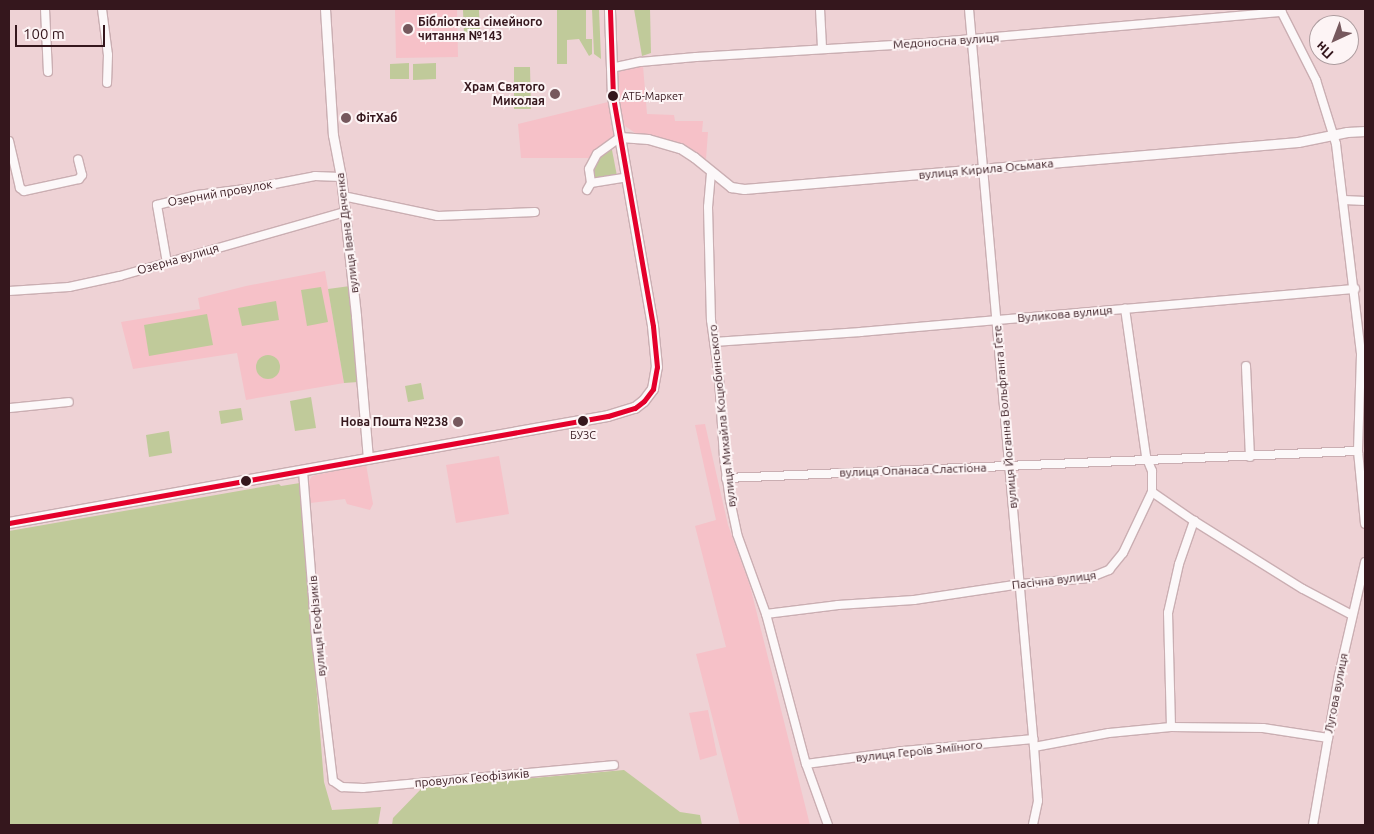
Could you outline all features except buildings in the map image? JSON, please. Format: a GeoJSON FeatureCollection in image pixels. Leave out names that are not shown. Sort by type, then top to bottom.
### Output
{"type":"FeatureCollection","features":[{"type":"Feature","properties":{"kind":"main road"},"geometry":{"type":"LineString","coordinates":[[9,523],[608,416],[635,408],[644,401],[653,389],[657,367],[653,326],[620,137],[611,68],[610,9]]}},
{"type":"Feature","properties":{"kind":"street"},"geometry":{"type":"LineString","coordinates":[[45,9],[48,72]]}},
{"type":"Feature","properties":{"kind":"street"},"geometry":{"type":"LineString","coordinates":[[102,9],[108,55],[107,83]]}},
{"type":"Feature","properties":{"kind":"street","name":"вулиця Івана Дяченка"},"geometry":{"type":"LineString","coordinates":[[326,9],[333,136],[341,177],[345,212],[368,458]]}},
{"type":"Feature","properties":{"kind":"street"},"geometry":{"type":"LineString","coordinates":[[820,9],[822,48]]}},
{"type":"Feature","properties":{"kind":"street","name":"вулиця Йоганна Вольфганга Ґете"},"geometry":{"type":"LineString","coordinates":[[969,9],[1021,584],[1038,801],[1033,825]]}},
{"type":"Feature","properties":{"kind":"street"},"geometry":{"type":"LineString","coordinates":[[1281,10],[1316,80],[1334,134],[1355,289],[1361,355],[1358,451],[1365,524]]}},
{"type":"Feature","properties":{"kind":"street","name":"Медоносна вулиця"},"geometry":{"type":"LineString","coordinates":[[611,68],[640,62],[971,39],[1281,10]]}},
{"type":"Feature","properties":{"kind":"street","name":"вулиця Кирила Осьмака"},"geometry":{"type":"LineString","coordinates":[[620,137],[648,139],[680,148],[731,187],[744,189],[1298,142],[1334,134],[1365,131]]}},
{"type":"Feature","properties":{"kind":"street"},"geometry":{"type":"LineString","coordinates":[[587,190],[591,183],[589,169],[597,154],[620,137]]}},
{"type":"Feature","properties":{"kind":"street"},"geometry":{"type":"LineString","coordinates":[[9,141],[20,188],[24,191],[79,179],[82,175],[78,160]]}},
{"type":"Feature","properties":{"kind":"street","name":"вулиця Михайла Коцюбинського"},"geometry":{"type":"LineString","coordinates":[[711,173],[708,208],[711,320],[723,418],[726,478],[737,534],[766,614],[806,764],[828,825]]}},
{"type":"Feature","properties":{"kind":"street","name":"Озерний провулок"},"geometry":{"type":"LineString","coordinates":[[167,263],[157,205],[197,195],[254,188],[315,176],[341,177]]}},
{"type":"Feature","properties":{"kind":"street"},"geometry":{"type":"LineString","coordinates":[[591,183],[627,177]]}},
{"type":"Feature","properties":{"kind":"street"},"geometry":{"type":"LineString","coordinates":[[343,196],[438,216],[535,212]]}},
{"type":"Feature","properties":{"kind":"street"},"geometry":{"type":"LineString","coordinates":[[1344,200],[1365,201]]}},
{"type":"Feature","properties":{"kind":"street","name":"Озерна вулиця"},"geometry":{"type":"LineString","coordinates":[[9,291],[69,287],[120,276],[345,212]]}},
{"type":"Feature","properties":{"kind":"street","name":"Вуликова вулиця"},"geometry":{"type":"LineString","coordinates":[[714,342],[861,332],[1355,289]]}},
{"type":"Feature","properties":{"kind":"street"},"geometry":{"type":"LineString","coordinates":[[1126,308],[1152,492],[1194,521],[1303,589],[1352,615]]}},
{"type":"Feature","properties":{"kind":"street"},"geometry":{"type":"LineString","coordinates":[[1246,366],[1250,458]]}},
{"type":"Feature","properties":{"kind":"street"},"geometry":{"type":"LineString","coordinates":[[9,408],[69,402]]}},
{"type":"Feature","properties":{"kind":"street","name":"вулиця Опанаса Сластіона"},"geometry":{"type":"LineString","coordinates":[[726,478],[1250,458],[1358,451]]}},
{"type":"Feature","properties":{"kind":"street","name":"вулиця Геофізиків"},"geometry":{"type":"LineString","coordinates":[[303,471],[318,647],[333,781]]}},
{"type":"Feature","properties":{"kind":"street","name":"Пасічна вулиця"},"geometry":{"type":"LineString","coordinates":[[766,614],[914,600],[1021,584],[1089,578],[1110,570],[1123,553],[1152,492]]}},
{"type":"Feature","properties":{"kind":"street"},"geometry":{"type":"LineString","coordinates":[[1171,727],[1168,613],[1179,564],[1194,521]]}},
{"type":"Feature","properties":{"kind":"street","name":"Лугова вулиця"},"geometry":{"type":"LineString","coordinates":[[1313,825],[1328,738],[1352,615],[1365,563],[1365,555]]}},
{"type":"Feature","properties":{"kind":"street","name":"вулиця Героїв Зміїного"},"geometry":{"type":"LineString","coordinates":[[806,764],[904,751],[1033,743],[1171,727],[1263,728],[1328,738]]}},
{"type":"Feature","properties":{"kind":"street","name":"провулок Геофізиків"},"geometry":{"type":"LineString","coordinates":[[333,781],[342,787],[363,788],[614,765]]}},
{"type":"Feature","properties":{"kind":"shaded area"},"geometry":{"type":"Polygon","coordinates":[[[395,9],[457,9],[458,57],[396,58],[395,9]]]}},
{"type":"Feature","properties":{"kind":"shaded area"},"geometry":{"type":"Polygon","coordinates":[[[643,66],[647,114],[674,115],[675,121],[703,121],[702,132],[708,132],[706,159],[687,149],[638,135],[625,126],[621,119],[618,68],[643,66]]]}},
{"type":"Feature","properties":{"kind":"shaded area"},"geometry":{"type":"Polygon","coordinates":[[[608,102],[615,138],[591,158],[521,158],[518,124],[608,102]]]}},
{"type":"Feature","properties":{"kind":"shaded area"},"geometry":{"type":"Polygon","coordinates":[[[325,271],[344,383],[246,400],[237,353],[133,369],[121,322],[200,309],[198,298],[246,286],[325,271]]]}},
{"type":"Feature","properties":{"kind":"shaded area"},"geometry":{"type":"Polygon","coordinates":[[[705,424],[728,525],[750,586],[810,825],[740,825],[696,654],[726,647],[695,526],[716,520],[695,425],[705,424]]]}},
{"type":"Feature","properties":{"kind":"shaded area"},"geometry":{"type":"Polygon","coordinates":[[[499,456],[509,514],[456,523],[446,465],[499,456]]]}},
{"type":"Feature","properties":{"kind":"shaded area"},"geometry":{"type":"Polygon","coordinates":[[[366,464],[373,504],[370,510],[347,504],[345,499],[310,503],[308,483],[312,476],[366,464]]]}},
{"type":"Feature","properties":{"kind":"shaded area"},"geometry":{"type":"Polygon","coordinates":[[[708,710],[717,755],[700,760],[689,713],[708,710]]]}},
{"type":"Feature","properties":{"kind":"green space"},"geometry":{"type":"Polygon","coordinates":[[[557,9],[586,9],[586,39],[592,39],[592,54],[589,56],[579,39],[567,40],[567,64],[557,64],[557,9]]]}},
{"type":"Feature","properties":{"kind":"green space"},"geometry":{"type":"Polygon","coordinates":[[[592,9],[599,9],[601,59],[594,54],[592,9]]]}},
{"type":"Feature","properties":{"kind":"green space"},"geometry":{"type":"Polygon","coordinates":[[[634,9],[650,9],[651,53],[642,56],[634,9]]]}},
{"type":"Feature","properties":{"kind":"green space"},"geometry":{"type":"Polygon","coordinates":[[[463,10],[479,10],[480,33],[464,33],[463,10]]]}},
{"type":"Feature","properties":{"kind":"green space"},"geometry":{"type":"Polygon","coordinates":[[[409,63],[409,79],[390,79],[390,64],[409,63]]]}},
{"type":"Feature","properties":{"kind":"green space"},"geometry":{"type":"Polygon","coordinates":[[[436,63],[436,79],[413,80],[413,64],[436,63]]]}},
{"type":"Feature","properties":{"kind":"green space"},"geometry":{"type":"Polygon","coordinates":[[[514,67],[530,67],[531,109],[514,109],[514,67]]]}},
{"type":"Feature","properties":{"kind":"green space"},"geometry":{"type":"Polygon","coordinates":[[[612,150],[617,176],[595,180],[594,165],[601,154],[612,150]]]}},
{"type":"Feature","properties":{"kind":"green space"},"geometry":{"type":"Polygon","coordinates":[[[350,286],[358,382],[344,383],[328,289],[350,286]]]}},
{"type":"Feature","properties":{"kind":"green space"},"geometry":{"type":"Polygon","coordinates":[[[321,287],[328,322],[307,326],[301,290],[321,287]]]}},
{"type":"Feature","properties":{"kind":"green space"},"geometry":{"type":"Polygon","coordinates":[[[276,301],[279,320],[242,326],[238,308],[276,301]]]}},
{"type":"Feature","properties":{"kind":"green space"},"geometry":{"type":"Polygon","coordinates":[[[207,314],[213,345],[149,356],[144,325],[207,314]]]}},
{"type":"Feature","properties":{"kind":"green space"},"geometry":{"type":"Polygon","coordinates":[[[268,355],[273,356],[279,362],[279,372],[273,378],[268,379],[263,378],[257,372],[256,367],[257,362],[263,356],[268,355]]]}},
{"type":"Feature","properties":{"kind":"green space"},"geometry":{"type":"Polygon","coordinates":[[[421,383],[424,399],[408,402],[405,386],[421,383]]]}},
{"type":"Feature","properties":{"kind":"green space"},"geometry":{"type":"Polygon","coordinates":[[[311,397],[316,428],[295,431],[290,401],[311,397]]]}},
{"type":"Feature","properties":{"kind":"green space"},"geometry":{"type":"Polygon","coordinates":[[[241,408],[243,420],[221,424],[219,411],[241,408]]]}},
{"type":"Feature","properties":{"kind":"green space"},"geometry":{"type":"Polygon","coordinates":[[[169,431],[172,453],[149,457],[146,435],[169,431]]]}},
{"type":"Feature","properties":{"kind":"green space"},"geometry":{"type":"Polygon","coordinates":[[[300,483],[324,782],[332,810],[381,807],[378,825],[9,825],[9,531],[279,484],[281,486],[300,483]]]}},
{"type":"Feature","properties":{"kind":"green space"},"geometry":{"type":"Polygon","coordinates":[[[624,770],[680,812],[700,815],[702,825],[392,825],[393,818],[422,788],[624,770]]]}},
{"type":"Feature","properties":{"kind":"transit line"},"geometry":{"type":"LineString","coordinates":[[9,523],[608,416],[635,408],[644,401],[653,389],[657,367],[653,326],[613,97],[610,9]]}},
{"type":"Feature","properties":{"kind":"place","name":"Бібліотека сімейного читання №143"},"geometry":{"type":"Point","coordinates":[408,29]}},
{"type":"Feature","properties":{"kind":"place","name":"Храм Святого Миколая"},"geometry":{"type":"Point","coordinates":[555,94]}},
{"type":"Feature","properties":{"kind":"place","name":"АТБ-Маркет"},"geometry":{"type":"Point","coordinates":[613,96]}},
{"type":"Feature","properties":{"kind":"place","name":"ФітХаб"},"geometry":{"type":"Point","coordinates":[346,118]}},
{"type":"Feature","properties":{"kind":"place","name":"БУЗС"},"geometry":{"type":"Point","coordinates":[583,421]}},
{"type":"Feature","properties":{"kind":"place","name":"Нова Пошта №238"},"geometry":{"type":"Point","coordinates":[458,422]}}]}
